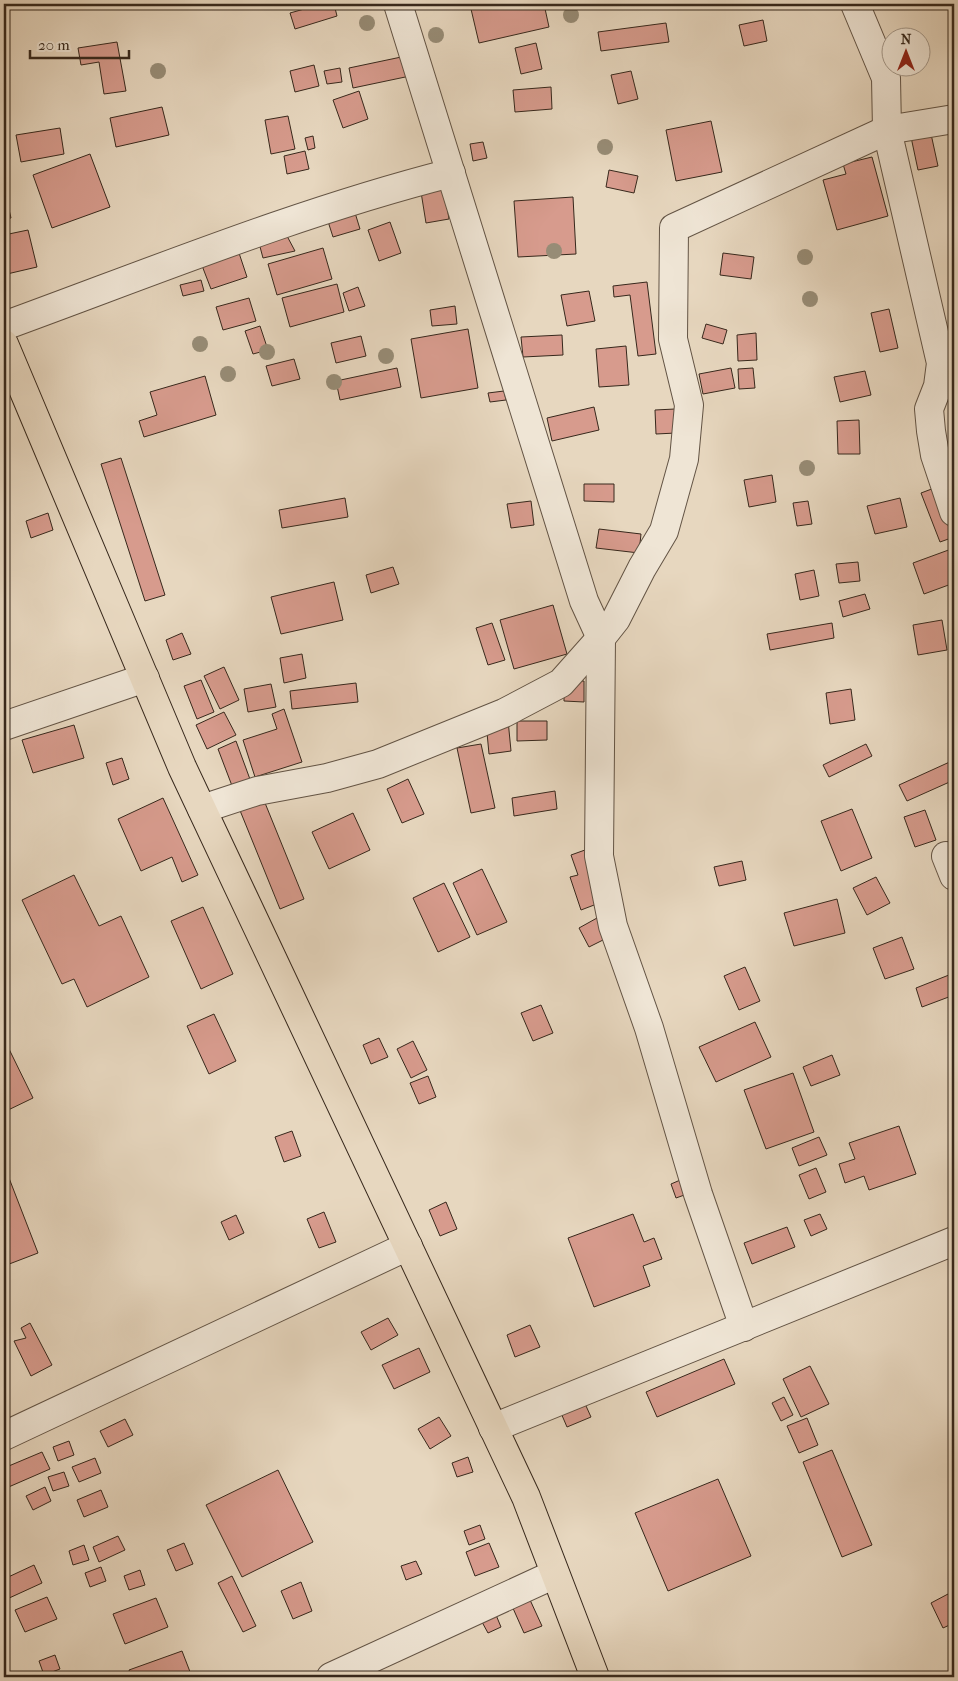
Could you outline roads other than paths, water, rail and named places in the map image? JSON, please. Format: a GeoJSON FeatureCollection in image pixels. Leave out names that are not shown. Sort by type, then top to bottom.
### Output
{"type":"FeatureCollection","features":[{"type":"Feature","properties":{"kind":"main road"},"geometry":{"type":"LineString","coordinates":[[4,344],[202,809],[526,1496],[595,1677]]}},
{"type":"Feature","properties":{"kind":"street"},"geometry":{"type":"LineString","coordinates":[[398,4],[581,592],[601,638],[599,856],[613,926],[648,1028],[698,1194],[744,1326]]}},
{"type":"Feature","properties":{"kind":"street"},"geometry":{"type":"LineString","coordinates":[[855,4],[886,78],[887,130],[941,363],[938,386],[929,409],[934,455],[954,512]]}},
{"type":"Feature","properties":{"kind":"street"},"geometry":{"type":"LineString","coordinates":[[202,809],[257,791],[327,778],[378,764],[495,717],[560,683],[616,619],[642,568],[664,531],[684,460],[689,405],[673,339],[674,228],[887,130],[954,119]]}},
{"type":"Feature","properties":{"kind":"street"},"geometry":{"type":"LineString","coordinates":[[4,326],[261,230],[379,191],[450,173]]}},
{"type":"Feature","properties":{"kind":"street"},"geometry":{"type":"LineString","coordinates":[[4,726],[145,678]]}},
{"type":"Feature","properties":{"kind":"street"},"geometry":{"type":"LineString","coordinates":[[494,1428],[954,1241]]}},
{"type":"Feature","properties":{"kind":"street"},"geometry":{"type":"LineString","coordinates":[[4,1436],[408,1246]]}},
{"type":"Feature","properties":{"kind":"street"},"geometry":{"type":"LineString","coordinates":[[331,1677],[555,1574]]}}]}
